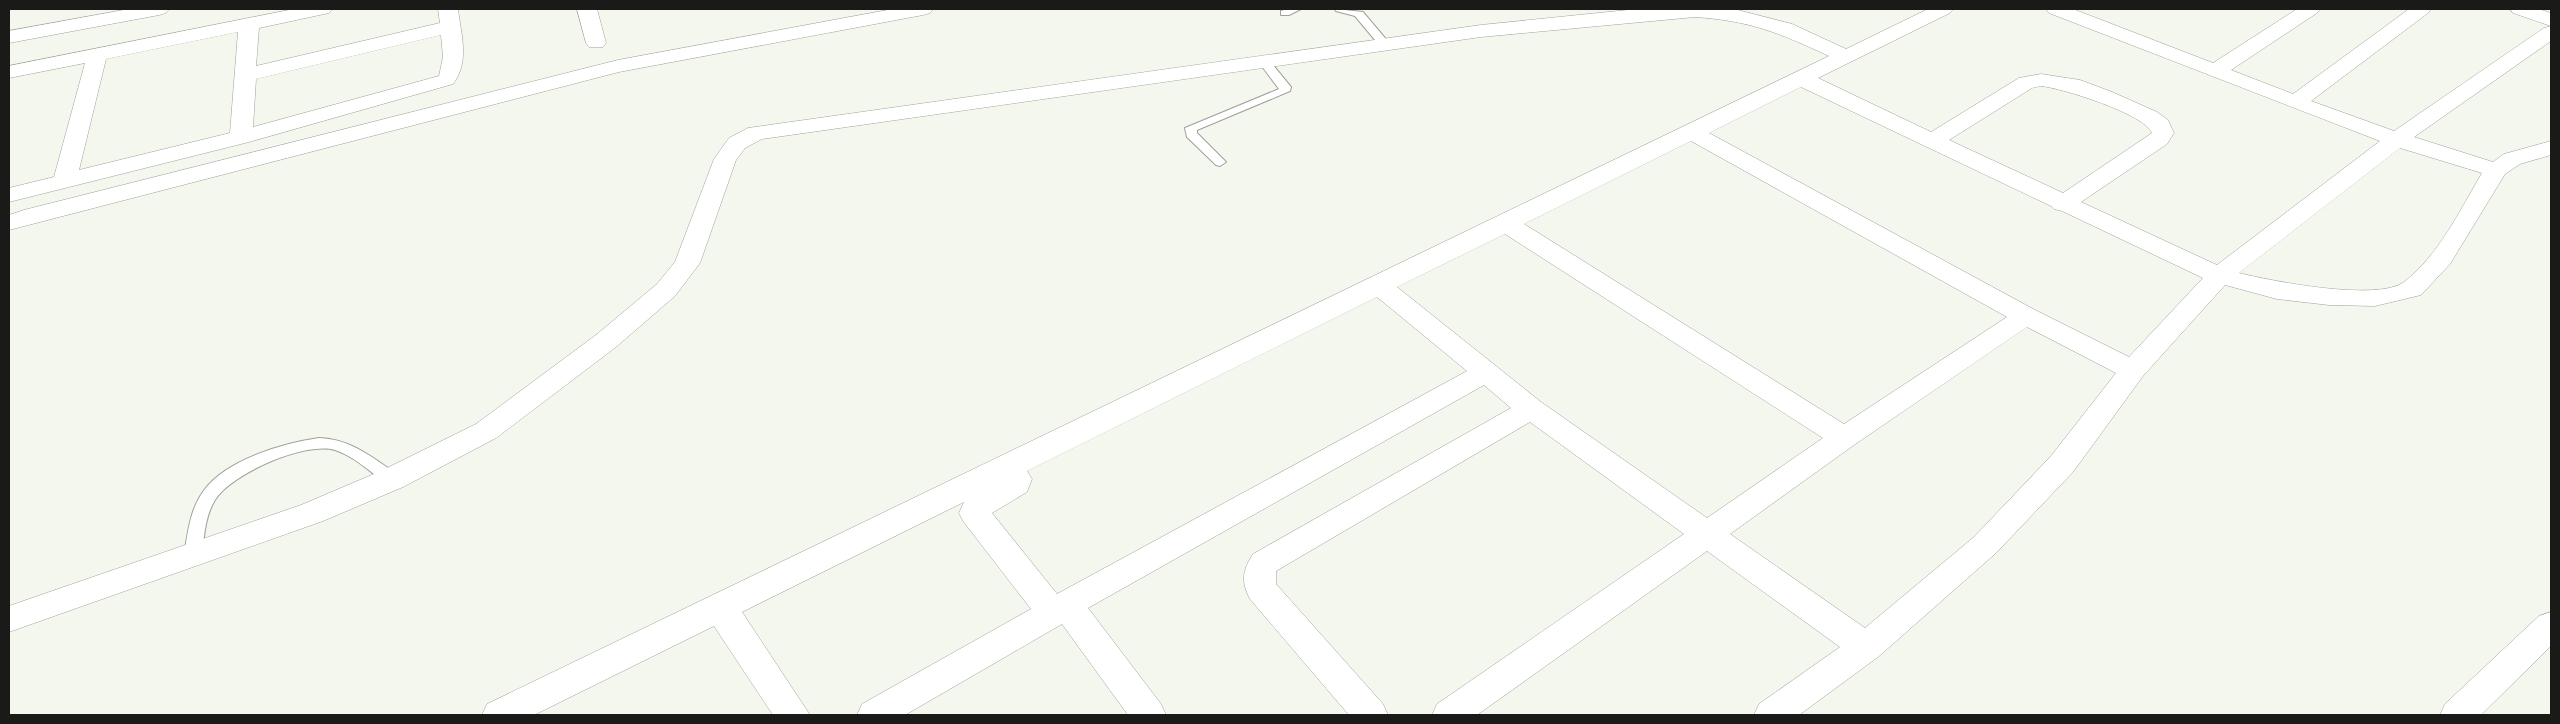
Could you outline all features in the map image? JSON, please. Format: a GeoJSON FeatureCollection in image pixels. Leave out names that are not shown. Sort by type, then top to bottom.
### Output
{"type":"FeatureCollection","features":[{"type":"Feature","properties":{"kind":"street"},"geometry":{"type":"LineString","coordinates":[[9,37],[158,9]]}},
{"type":"Feature","properties":{"kind":"street"},"geometry":{"type":"LineString","coordinates":[[9,72],[322,9]]}},
{"type":"Feature","properties":{"kind":"street"},"geometry":{"type":"LineString","coordinates":[[587,9],[596,43]]}},
{"type":"Feature","properties":{"kind":"street"},"geometry":{"type":"LineString","coordinates":[[9,223],[33,215],[618,66],[923,9]]}},
{"type":"Feature","properties":{"kind":"street"},"geometry":{"type":"LineString","coordinates":[[500,715],[549,704],[720,607],[1506,223],[1690,131],[1943,9]]}},
{"type":"Feature","properties":{"kind":"street"},"geometry":{"type":"LineString","coordinates":[[2056,9],[2396,140],[2496,170]]}},
{"type":"Feature","properties":{"kind":"street"},"geometry":{"type":"LineString","coordinates":[[2216,70],[2310,9]]}},
{"type":"Feature","properties":{"kind":"street"},"geometry":{"type":"LineString","coordinates":[[2296,102],[2420,9]]}},
{"type":"Feature","properties":{"kind":"street"},"geometry":{"type":"LineString","coordinates":[[2520,9],[2551,20]]}},
{"type":"Feature","properties":{"kind":"street"},"geometry":{"type":"LineString","coordinates":[[9,619],[312,513],[392,478],[486,431],[606,341],[666,290],[687,263],[726,159],[737,143],[756,133],[1384,44],[1577,20],[1695,11],[1757,18],[1786,28],[1846,56]]}},
{"type":"Feature","properties":{"kind":"street"},"geometry":{"type":"LineString","coordinates":[[9,195],[241,137],[446,80],[453,72],[454,61],[448,18],[245,74]]}},
{"type":"Feature","properties":{"kind":"street"},"geometry":{"type":"LineString","coordinates":[[241,137],[250,23]]}},
{"type":"Feature","properties":{"kind":"street"},"geometry":{"type":"LineString","coordinates":[[1772,715],[1866,647],[1985,544],[2062,464],[2133,370],[2219,276],[2396,140],[2551,32]]}},
{"type":"Feature","properties":{"kind":"street"},"geometry":{"type":"LineString","coordinates":[[65,181],[97,55]]}},
{"type":"Feature","properties":{"kind":"street"},"geometry":{"type":"LineString","coordinates":[[1800,78],[2062,204],[2219,276],[2277,291],[2329,297],[2375,298],[2412,289],[2441,259],[2496,170],[2512,159],[2551,148]]}},
{"type":"Feature","properties":{"kind":"street"},"geometry":{"type":"LineString","coordinates":[[1932,141],[2026,82],[2038,80],[2068,83],[2149,117],[2160,125],[2163,133],[2159,139],[2062,204]]}},
{"type":"Feature","properties":{"kind":"street"},"geometry":{"type":"LineString","coordinates":[[1690,131],[2026,316],[2133,370]]}},
{"type":"Feature","properties":{"kind":"street"},"geometry":{"type":"LineString","coordinates":[[1506,223],[1844,438]]}},
{"type":"Feature","properties":{"kind":"street"},"geometry":{"type":"LineString","coordinates":[[1378,285],[1531,409],[1706,536],[1866,647]]}},
{"type":"Feature","properties":{"kind":"street"},"geometry":{"type":"LineString","coordinates":[[1450,715],[1844,438],[2026,316]]}},
{"type":"Feature","properties":{"kind":"street"},"geometry":{"type":"LineString","coordinates":[[875,715],[1060,609],[1485,373]]}},
{"type":"Feature","properties":{"kind":"street"},"geometry":{"type":"LineString","coordinates":[[1370,715],[1262,590],[1258,580],[1259,570],[1264,563],[1531,409]]}},
{"type":"Feature","properties":{"kind":"street"},"geometry":{"type":"LineString","coordinates":[[1008,465],[1017,479],[1016,484],[981,505],[974,514],[1060,609],[1148,715]]}},
{"type":"Feature","properties":{"kind":"street"},"geometry":{"type":"LineString","coordinates":[[720,607],[792,715]]}},
{"type":"Feature","properties":{"kind":"street"},"geometry":{"type":"LineString","coordinates":[[2458,715],[2549,631]]}},
{"type":"Feature","properties":{"kind":"lane"},"geometry":{"type":"LineString","coordinates":[[1285,13],[1296,9]]}},
{"type":"Feature","properties":{"kind":"lane"},"geometry":{"type":"LineString","coordinates":[[1340,9],[1359,14],[1384,44]]}},
{"type":"Feature","properties":{"kind":"lane"},"geometry":{"type":"LineString","coordinates":[[1220,162],[1191,134],[1191,128],[1284,91],[1286,87],[1283,82],[1264,61]]}},
{"type":"Feature","properties":{"kind":"lane"},"geometry":{"type":"LineString","coordinates":[[193,555],[197,526],[206,500],[212,491],[224,480],[240,470],[290,450],[308,444],[333,444],[346,449],[392,478]]}}]}
